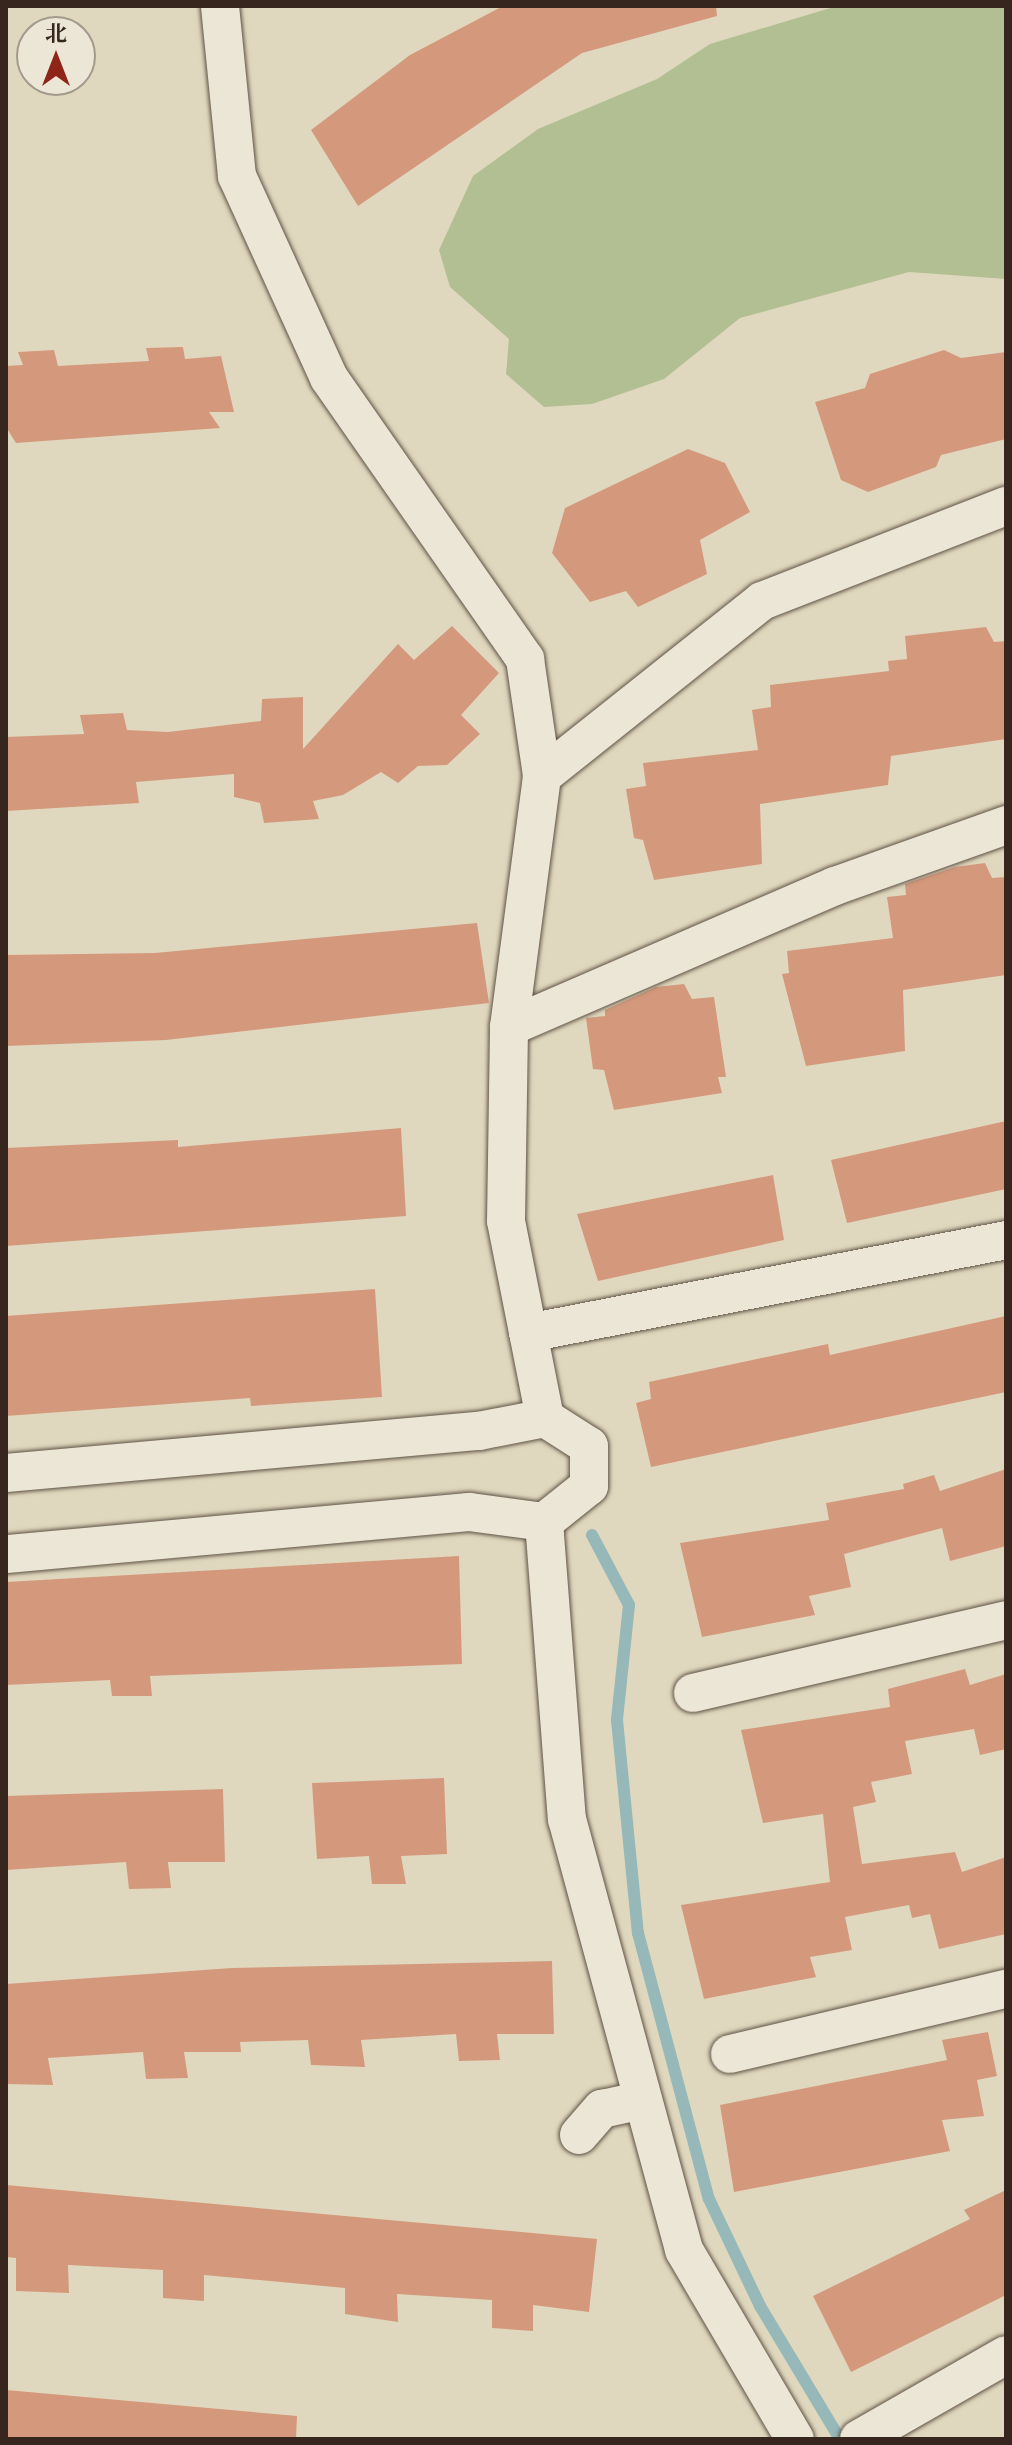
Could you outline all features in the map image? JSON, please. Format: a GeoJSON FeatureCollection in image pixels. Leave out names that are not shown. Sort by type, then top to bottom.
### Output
{"type":"FeatureCollection","features":[{"type":"Feature","properties":{"kind":"street"},"geometry":{"type":"LineString","coordinates":[[220,6],[237,176],[329,378],[525,659],[542,776],[509,1027],[506,1221],[545,1418]]}},
{"type":"Feature","properties":{"kind":"street"},"geometry":{"type":"LineString","coordinates":[[542,776],[762,601],[1006,506]]}},
{"type":"Feature","properties":{"kind":"street"},"geometry":{"type":"LineString","coordinates":[[509,1027],[835,886],[1006,825]]}},
{"type":"Feature","properties":{"kind":"street"},"geometry":{"type":"LineString","coordinates":[[528,1333],[1006,1240]]}},
{"type":"Feature","properties":{"kind":"street"},"geometry":{"type":"LineString","coordinates":[[6,1473],[479,1431],[545,1418],[589,1446],[589,1486],[544,1522],[469,1512],[6,1554]]}},
{"type":"Feature","properties":{"kind":"street"},"geometry":{"type":"LineString","coordinates":[[544,1522],[567,1819],[684,2250],[795,2439]]}},
{"type":"Feature","properties":{"kind":"street"},"geometry":{"type":"LineString","coordinates":[[693,1693],[1006,1620]]}},
{"type":"Feature","properties":{"kind":"street"},"geometry":{"type":"LineString","coordinates":[[730,2054],[1006,1989]]}},
{"type":"Feature","properties":{"kind":"street"},"geometry":{"type":"LineString","coordinates":[[579,2135],[602,2109],[643,2100]]}},
{"type":"Feature","properties":{"kind":"street"},"geometry":{"type":"LineString","coordinates":[[859,2439],[1006,2355]]}},
{"type":"Feature","properties":{"kind":"green space"},"geometry":{"type":"Polygon","coordinates":[[[837,6],[1006,6],[1006,279],[909,272],[740,318],[664,379],[592,404],[544,407],[506,374],[509,339],[450,287],[439,250],[473,176],[538,129],[657,79],[710,44],[837,6]]]}},
{"type":"Feature","properties":{"kind":"building"},"geometry":{"type":"Polygon","coordinates":[[[503,6],[716,6],[717,16],[582,53],[358,206],[311,130],[410,55],[503,6]]]}},
{"type":"Feature","properties":{"kind":"building"},"geometry":{"type":"Polygon","coordinates":[[[183,347],[185,359],[221,356],[234,412],[209,412],[220,428],[16,443],[6,427],[6,366],[23,365],[18,352],[54,350],[58,366],[149,361],[146,348],[183,347]]]}},
{"type":"Feature","properties":{"kind":"building"},"geometry":{"type":"Polygon","coordinates":[[[944,350],[961,358],[1006,352],[1006,439],[941,455],[936,467],[868,492],[841,480],[815,402],[865,388],[870,374],[944,350]]]}},
{"type":"Feature","properties":{"kind":"building"},"geometry":{"type":"Polygon","coordinates":[[[688,449],[725,463],[750,512],[700,540],[707,574],[638,607],[626,591],[590,602],[552,553],[565,508],[688,449]]]}},
{"type":"Feature","properties":{"kind":"building"},"geometry":{"type":"Polygon","coordinates":[[[452,626],[499,673],[461,715],[480,734],[447,765],[418,766],[398,783],[381,772],[343,795],[313,801],[319,819],[264,823],[260,803],[234,797],[234,774],[136,782],[139,803],[6,811],[6,737],[84,734],[80,715],[123,713],[127,730],[168,732],[261,721],[262,699],[303,697],[303,749],[398,644],[414,660],[452,626]]]}},
{"type":"Feature","properties":{"kind":"building"},"geometry":{"type":"Polygon","coordinates":[[[986,627],[994,642],[1006,641],[1006,739],[891,756],[888,785],[760,804],[762,864],[654,880],[643,840],[634,838],[626,789],[646,786],[643,763],[758,750],[752,710],[771,707],[770,685],[889,671],[888,661],[907,659],[905,636],[986,627]]]}},
{"type":"Feature","properties":{"kind":"building"},"geometry":{"type":"Polygon","coordinates":[[[985,863],[992,878],[1006,877],[1006,975],[903,990],[905,1051],[806,1066],[782,974],[789,973],[787,951],[893,938],[887,897],[906,895],[905,884],[955,867],[985,863]]]}},
{"type":"Feature","properties":{"kind":"building"},"geometry":{"type":"Polygon","coordinates":[[[477,923],[489,1003],[166,1040],[6,1046],[6,955],[155,953],[477,923]]]}},
{"type":"Feature","properties":{"kind":"building"},"geometry":{"type":"Polygon","coordinates":[[[684,984],[692,999],[714,997],[726,1077],[718,1077],[722,1093],[614,1110],[604,1070],[593,1069],[586,1018],[605,1016],[605,1010],[656,987],[684,984]]]}},
{"type":"Feature","properties":{"kind":"building"},"geometry":{"type":"Polygon","coordinates":[[[1006,1121],[1006,1189],[847,1223],[831,1160],[1006,1121]]]}},
{"type":"Feature","properties":{"kind":"building"},"geometry":{"type":"Polygon","coordinates":[[[401,1128],[406,1216],[6,1246],[6,1148],[178,1140],[178,1147],[401,1128]]]}},
{"type":"Feature","properties":{"kind":"building"},"geometry":{"type":"Polygon","coordinates":[[[773,1175],[784,1240],[598,1281],[577,1214],[773,1175]]]}},
{"type":"Feature","properties":{"kind":"building"},"geometry":{"type":"Polygon","coordinates":[[[375,1289],[382,1397],[251,1406],[250,1398],[6,1416],[6,1316],[375,1289]]]}},
{"type":"Feature","properties":{"kind":"building"},"geometry":{"type":"Polygon","coordinates":[[[1006,1316],[1006,1392],[651,1467],[636,1403],[651,1399],[649,1382],[828,1344],[830,1355],[1006,1316]]]}},
{"type":"Feature","properties":{"kind":"building"},"geometry":{"type":"Polygon","coordinates":[[[1006,1469],[1006,1546],[950,1561],[942,1528],[844,1554],[851,1587],[809,1596],[815,1615],[702,1637],[680,1543],[829,1520],[826,1503],[904,1489],[903,1484],[934,1475],[940,1491],[1006,1469]]]}},
{"type":"Feature","properties":{"kind":"building"},"geometry":{"type":"Polygon","coordinates":[[[459,1556],[462,1664],[150,1676],[152,1696],[112,1696],[110,1680],[6,1685],[6,1582],[459,1556]]]}},
{"type":"Feature","properties":{"kind":"building"},"geometry":{"type":"Polygon","coordinates":[[[965,1669],[970,1685],[1006,1674],[1006,1749],[980,1755],[974,1729],[905,1741],[912,1774],[871,1782],[876,1802],[853,1807],[862,1864],[955,1852],[962,1872],[1006,1857],[1006,1934],[939,1949],[930,1914],[912,1918],[909,1905],[845,1917],[852,1950],[810,1957],[816,1977],[704,1999],[681,1905],[830,1882],[823,1814],[763,1823],[741,1730],[890,1707],[888,1689],[965,1669]]]}},
{"type":"Feature","properties":{"kind":"building"},"geometry":{"type":"Polygon","coordinates":[[[444,1778],[447,1854],[401,1856],[406,1884],[372,1884],[369,1856],[317,1859],[312,1783],[444,1778]]]}},
{"type":"Feature","properties":{"kind":"building"},"geometry":{"type":"Polygon","coordinates":[[[223,1789],[225,1862],[168,1862],[171,1888],[129,1889],[126,1862],[6,1870],[6,1796],[223,1789]]]}},
{"type":"Feature","properties":{"kind":"building"},"geometry":{"type":"Polygon","coordinates":[[[552,1961],[554,2034],[497,2034],[500,2060],[459,2061],[456,2034],[361,2040],[365,2067],[311,2065],[308,2040],[240,2042],[241,2052],[184,2052],[188,2078],[146,2079],[143,2052],[48,2058],[53,2085],[6,2084],[6,1984],[232,1968],[552,1961]]]}},
{"type":"Feature","properties":{"kind":"building"},"geometry":{"type":"Polygon","coordinates":[[[988,2032],[997,2076],[977,2080],[984,2116],[942,2120],[950,2151],[734,2192],[720,2105],[947,2060],[942,2040],[988,2032]]]}},
{"type":"Feature","properties":{"kind":"building"},"geometry":{"type":"Polygon","coordinates":[[[6,2185],[597,2239],[589,2312],[533,2305],[533,2331],[492,2328],[492,2300],[397,2294],[398,2322],[345,2314],[345,2288],[204,2275],[204,2301],[163,2298],[163,2270],[68,2265],[69,2293],[16,2291],[16,2258],[6,2257],[6,2185]]]}},
{"type":"Feature","properties":{"kind":"building"},"geometry":{"type":"Polygon","coordinates":[[[1006,2190],[1006,2295],[851,2372],[813,2296],[970,2219],[964,2210],[1006,2190]]]}},
{"type":"Feature","properties":{"kind":"building"},"geometry":{"type":"Polygon","coordinates":[[[6,2390],[297,2416],[296,2439],[6,2439],[6,2390]]]}},
{"type":"Feature","properties":{"kind":"waterway"},"geometry":{"type":"LineString","coordinates":[[592,1535],[629,1605],[617,1720],[638,1933],[709,2199],[760,2306],[840,2439]]}}]}
